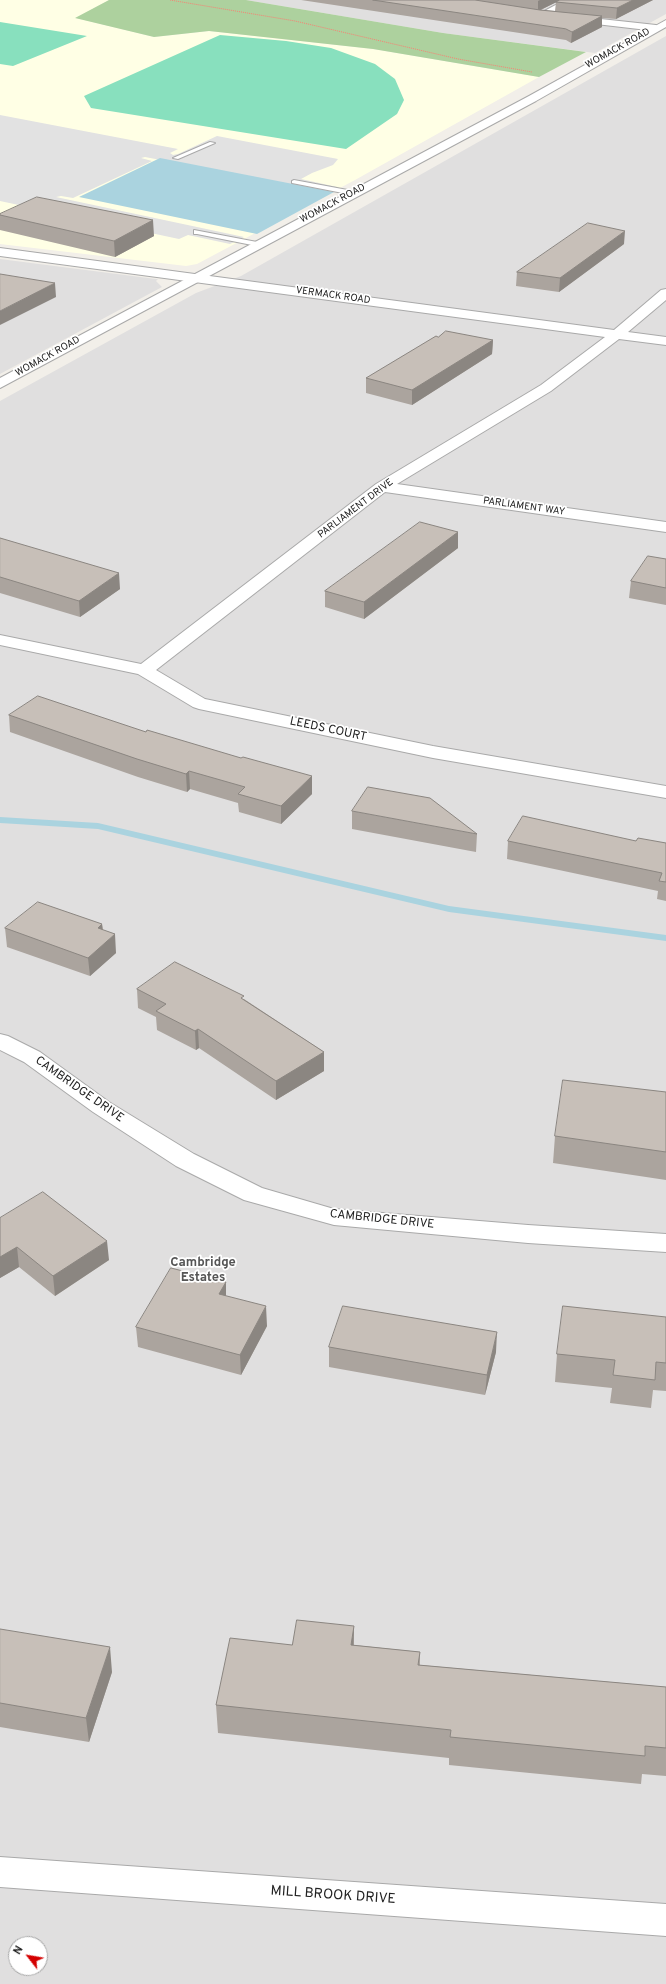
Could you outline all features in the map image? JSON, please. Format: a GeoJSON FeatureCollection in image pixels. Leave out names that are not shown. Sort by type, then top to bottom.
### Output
{"type":"FeatureCollection","features":[{"type":"Feature","properties":{"kind":"street"},"geometry":{"type":"LineString","coordinates":[[536,15],[572,0]]}},
{"type":"Feature","properties":{"kind":"street"},"geometry":{"type":"LineString","coordinates":[[536,15],[558,20],[621,28],[656,30]]}},
{"type":"Feature","properties":{"kind":"street"},"geometry":{"type":"LineString","coordinates":[[536,15],[621,28],[656,30]]}},
{"type":"Feature","properties":{"kind":"street","name":"WOMACK ROAD"},"geometry":{"type":"LineString","coordinates":[[0,384],[257,244],[516,108],[566,78],[656,30]]}},
{"type":"Feature","properties":{"kind":"street","name":"VERMACK ROAD"},"geometry":{"type":"LineString","coordinates":[[0,252],[666,341]]}},
{"type":"Feature","properties":{"kind":"street","name":"PARLIAMENT DRIVE"},"geometry":{"type":"LineString","coordinates":[[144,670],[382,487],[546,388],[617,334],[666,293]]}},
{"type":"Feature","properties":{"kind":"street","name":"PARLIAMENT WAY"},"geometry":{"type":"LineString","coordinates":[[382,487],[666,527]]}},
{"type":"Feature","properties":{"kind":"street","name":"LEEDS COURT"},"geometry":{"type":"LineString","coordinates":[[0,640],[144,670],[199,703],[433,752],[666,792]]}},
{"type":"Feature","properties":{"kind":"street","name":"CAMBRIDGE DRIVE"},"geometry":{"type":"LineString","coordinates":[[0,1041],[32,1057],[101,1107],[185,1160],[253,1194],[334,1217],[666,1243]]}},
{"type":"Feature","properties":{"kind":"street","name":"MILL BROOK DRIVE"},"geometry":{"type":"LineString","coordinates":[[0,1872],[666,1920]]}},
{"type":"Feature","properties":{"kind":"lane"},"geometry":{"type":"LineString","coordinates":[[176,158],[212,143]]}},
{"type":"Feature","properties":{"kind":"lane"},"geometry":{"type":"LineString","coordinates":[[294,182],[353,193]]}},
{"type":"Feature","properties":{"kind":"lane"},"geometry":{"type":"LineString","coordinates":[[196,232],[257,244]]}},
{"type":"Feature","properties":{"kind":"path"},"geometry":{"type":"LineString","coordinates":[[170,0],[295,21],[458,59],[566,78]]}},
{"type":"Feature","properties":{"kind":"shaded area"},"geometry":{"type":"Polygon","coordinates":[[[0,0],[109,0],[76,18],[154,37],[209,31],[373,49],[539,77],[355,180],[197,264],[186,266],[0,244],[0,0]]]}},
{"type":"Feature","properties":{"kind":"shaded area"},"geometry":{"type":"Polygon","coordinates":[[[246,0],[666,0],[666,14],[595,53],[443,33],[246,0]]]}},
{"type":"Feature","properties":{"kind":"shaded area"},"geometry":{"type":"Polygon","coordinates":[[[666,36],[666,1984],[0,1984],[0,401],[196,293],[241,276],[666,36]]]}},
{"type":"Feature","properties":{"kind":"shaded area"},"geometry":{"type":"Polygon","coordinates":[[[0,115],[178,149],[170,153],[173,155],[217,136],[338,159],[333,165],[301,179],[337,187],[327,192],[145,157],[141,158],[152,161],[73,198],[61,196],[56,197],[244,237],[230,244],[188,235],[179,239],[0,201],[0,115]]]}},
{"type":"Feature","properties":{"kind":"shaded area"},"geometry":{"type":"Polygon","coordinates":[[[0,259],[158,279],[156,281],[162,287],[0,374],[0,259]]]}},
{"type":"Feature","properties":{"kind":"green space"},"geometry":{"type":"Polygon","coordinates":[[[109,0],[246,0],[443,33],[586,52],[539,77],[373,49],[209,31],[154,37],[75,18],[109,0]]]}},
{"type":"Feature","properties":{"kind":"green space"},"geometry":{"type":"Polygon","coordinates":[[[0,22],[87,36],[13,66],[0,64],[0,22]]]}},
{"type":"Feature","properties":{"kind":"green space"},"geometry":{"type":"Polygon","coordinates":[[[220,35],[286,41],[331,48],[375,64],[395,79],[404,100],[397,114],[346,149],[91,108],[84,96],[220,35]]]}},
{"type":"Feature","properties":{"kind":"water"},"geometry":{"type":"Polygon","coordinates":[[[160,158],[334,192],[257,234],[79,197],[160,158]]]}},
{"type":"Feature","properties":{"kind":"building"},"geometry":{"type":"Polygon","coordinates":[[[373,0],[475,0],[540,10],[602,16],[572,32],[566,29],[373,0]]]}},
{"type":"Feature","properties":{"kind":"building"},"geometry":{"type":"Polygon","coordinates":[[[560,0],[633,0],[617,8],[556,2],[560,0]]]}},
{"type":"Feature","properties":{"kind":"building"},"geometry":{"type":"Polygon","coordinates":[[[37,197],[153,220],[114,241],[0,215],[37,197]]]}},
{"type":"Feature","properties":{"kind":"building"},"geometry":{"type":"Polygon","coordinates":[[[588,223],[625,231],[560,278],[517,272],[588,223]]]}},
{"type":"Feature","properties":{"kind":"building"},"geometry":{"type":"Polygon","coordinates":[[[0,274],[55,283],[0,311],[0,274]]]}},
{"type":"Feature","properties":{"kind":"building"},"geometry":{"type":"Polygon","coordinates":[[[446,331],[493,340],[412,390],[366,378],[436,336],[438,337],[446,331]]]}},
{"type":"Feature","properties":{"kind":"building"},"geometry":{"type":"Polygon","coordinates":[[[420,522],[458,532],[364,602],[325,591],[420,522]]]}},
{"type":"Feature","properties":{"kind":"building"},"geometry":{"type":"Polygon","coordinates":[[[0,538],[119,573],[79,601],[0,577],[0,538]]]}},
{"type":"Feature","properties":{"kind":"building"},"geometry":{"type":"Polygon","coordinates":[[[648,556],[666,559],[666,588],[631,581],[648,556]]]}},
{"type":"Feature","properties":{"kind":"building"},"geometry":{"type":"Polygon","coordinates":[[[38,696],[146,732],[147,730],[241,758],[243,757],[312,776],[281,806],[238,794],[245,787],[189,771],[186,774],[137,759],[9,715],[38,696]]]}},
{"type":"Feature","properties":{"kind":"building"},"geometry":{"type":"Polygon","coordinates":[[[368,787],[430,798],[477,834],[352,811],[368,787]]]}},
{"type":"Feature","properties":{"kind":"building"},"geometry":{"type":"Polygon","coordinates":[[[523,816],[636,841],[638,838],[666,843],[666,882],[659,881],[662,873],[508,841],[523,816]]]}},
{"type":"Feature","properties":{"kind":"building"},"geometry":{"type":"Polygon","coordinates":[[[38,902],[102,924],[98,928],[115,934],[88,958],[5,928],[38,902]]]}},
{"type":"Feature","properties":{"kind":"building"},"geometry":{"type":"Polygon","coordinates":[[[175,962],[244,996],[241,998],[324,1052],[276,1081],[198,1029],[195,1031],[156,1011],[166,1004],[137,989],[175,962]]]}},
{"type":"Feature","properties":{"kind":"building"},"geometry":{"type":"Polygon","coordinates":[[[563,1080],[666,1092],[666,1152],[555,1136],[563,1080]]]}},
{"type":"Feature","properties":{"kind":"building"},"geometry":{"type":"Polygon","coordinates":[[[43,1192],[107,1241],[53,1276],[17,1247],[0,1257],[0,1218],[43,1192]]]}},
{"type":"Feature","properties":{"kind":"building"},"geometry":{"type":"Polygon","coordinates":[[[171,1268],[226,1282],[219,1294],[266,1306],[240,1355],[136,1327],[171,1268]]]}},
{"type":"Feature","properties":{"kind":"building"},"geometry":{"type":"Polygon","coordinates":[[[343,1306],[497,1332],[487,1375],[329,1347],[343,1306]]]}},
{"type":"Feature","properties":{"kind":"building"},"geometry":{"type":"Polygon","coordinates":[[[563,1306],[666,1317],[666,1363],[656,1362],[655,1380],[613,1375],[615,1360],[557,1354],[563,1306]]]}},
{"type":"Feature","properties":{"kind":"building"},"geometry":{"type":"Polygon","coordinates":[[[297,1620],[354,1626],[351,1645],[420,1652],[418,1665],[666,1687],[666,1748],[645,1746],[645,1756],[450,1737],[451,1730],[216,1705],[230,1638],[292,1645],[297,1620]]]}},
{"type":"Feature","properties":{"kind":"building"},"geometry":{"type":"Polygon","coordinates":[[[0,1629],[110,1647],[86,1718],[0,1703],[0,1629]]]}},
{"type":"Feature","properties":{"kind":"waterway"},"geometry":{"type":"LineString","coordinates":[[0,820],[98,826],[449,909],[666,938]]}},
{"type":"Feature","properties":{"kind":"district","name":"Cambridge Estates"},"geometry":{"type":"Point","coordinates":[203,1270]}}]}
